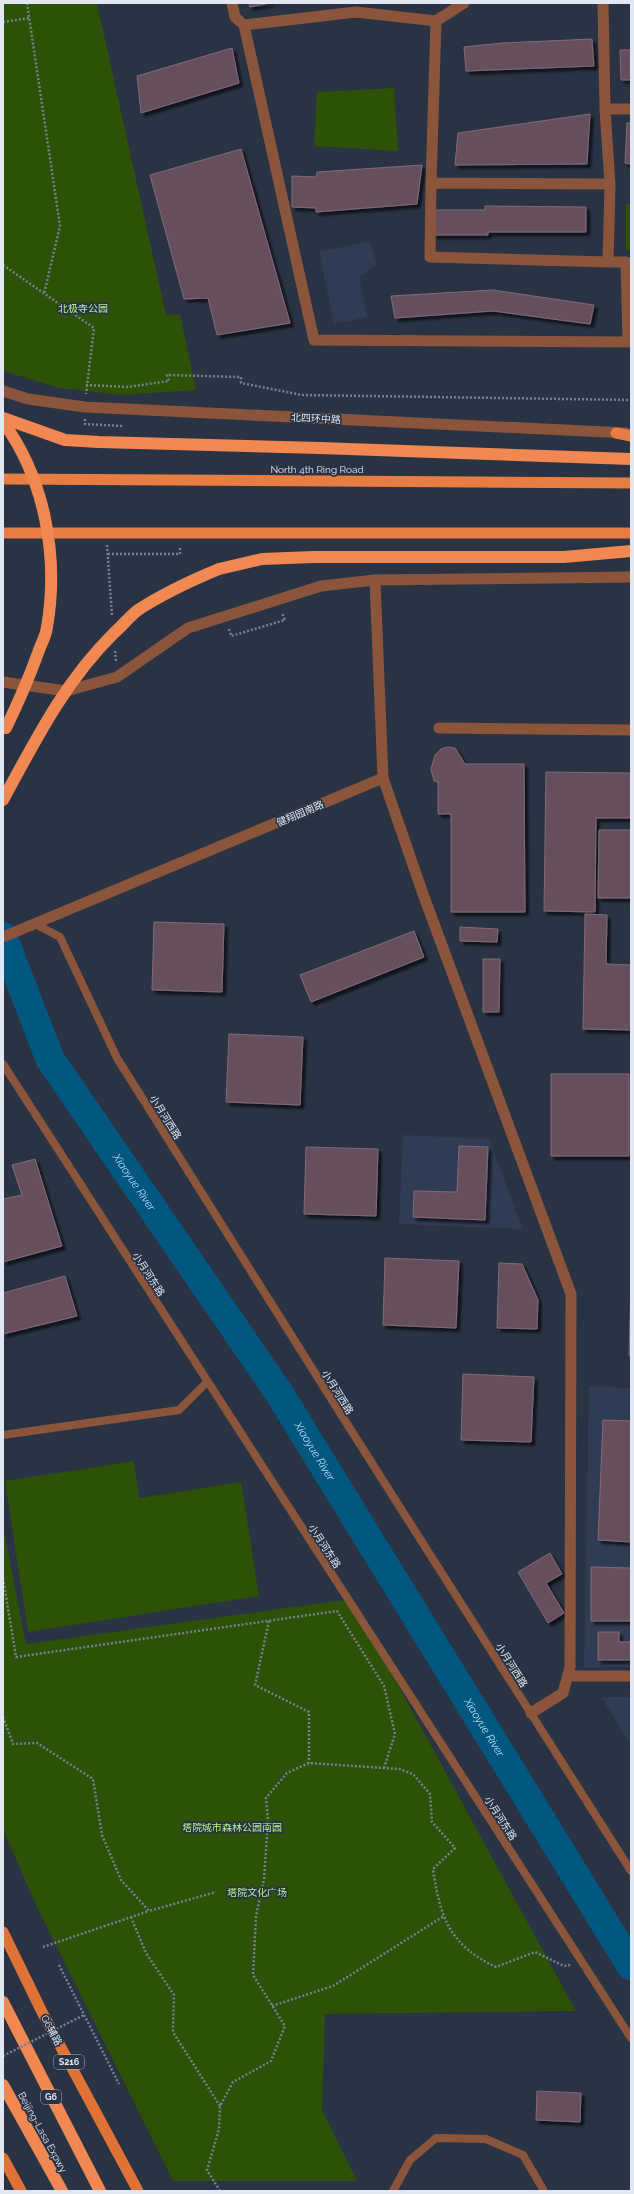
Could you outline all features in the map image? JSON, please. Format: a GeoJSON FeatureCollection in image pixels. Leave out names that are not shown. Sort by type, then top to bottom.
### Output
{"type":"FeatureCollection","features":[{"type":"Feature","properties":{"kind":"highway"},"geometry":{"type":"LineString","coordinates":[[3,418],[65,440],[631,459]]}},
{"type":"Feature","properties":{"kind":"highway"},"geometry":{"type":"LineString","coordinates":[[3,422],[10,432],[30,471],[44,512],[50,555],[50,594],[47,628],[17,704],[3,733]]}},
{"type":"Feature","properties":{"kind":"highway"},"geometry":{"type":"LineString","coordinates":[[616,433],[631,435]]}},
{"type":"Feature","properties":{"kind":"highway","name":"North 4th Ring Road"},"geometry":{"type":"LineString","coordinates":[[3,479],[631,483]]}},
{"type":"Feature","properties":{"kind":"highway"},"geometry":{"type":"LineString","coordinates":[[3,533],[631,533]]}},
{"type":"Feature","properties":{"kind":"highway"},"geometry":{"type":"LineString","coordinates":[[3,800],[49,716],[77,675],[101,646],[136,611],[175,587],[219,569],[262,559],[313,557],[564,557],[631,551]]}},
{"type":"Feature","properties":{"kind":"highway","name":"G6"},"geometry":{"type":"LineString","coordinates":[[3,2002],[100,2191]]}},
{"type":"Feature","properties":{"kind":"highway","name":"Beijing-Lasa Expwy"},"geometry":{"type":"LineString","coordinates":[[3,2085],[62,2191]]}},
{"type":"Feature","properties":{"kind":"main road","name":"G6辅路"},"geometry":{"type":"LineString","coordinates":[[3,1932],[42,2012],[138,2191]]}},
{"type":"Feature","properties":{"kind":"main road"},"geometry":{"type":"LineString","coordinates":[[3,2158],[21,2191]]}},
{"type":"Feature","properties":{"kind":"street"},"geometry":{"type":"LineString","coordinates":[[232,3],[235,17],[244,25],[314,340],[630,342],[628,262],[430,257],[436,21]]}},
{"type":"Feature","properties":{"kind":"street"},"geometry":{"type":"LineString","coordinates":[[244,25],[356,12],[436,21],[464,3]]}},
{"type":"Feature","properties":{"kind":"street"},"geometry":{"type":"LineString","coordinates":[[603,3],[610,184],[608,262]]}},
{"type":"Feature","properties":{"kind":"street"},"geometry":{"type":"LineString","coordinates":[[606,109],[631,109]]}},
{"type":"Feature","properties":{"kind":"street"},"geometry":{"type":"LineString","coordinates":[[431,183],[610,184]]}},
{"type":"Feature","properties":{"kind":"street","name":"北四环中路"},"geometry":{"type":"LineString","coordinates":[[3,391],[28,399],[85,407],[616,433]]}},
{"type":"Feature","properties":{"kind":"street"},"geometry":{"type":"LineString","coordinates":[[3,682],[66,691],[117,678],[188,628],[321,586],[375,580],[631,577]]}},
{"type":"Feature","properties":{"kind":"street"},"geometry":{"type":"LineString","coordinates":[[375,580],[383,778],[423,894],[571,1294],[570,1667],[563,1693],[531,1713]]}},
{"type":"Feature","properties":{"kind":"street"},"geometry":{"type":"LineString","coordinates":[[439,728],[631,730]]}},
{"type":"Feature","properties":{"kind":"street","name":"健翔园南路"},"geometry":{"type":"LineString","coordinates":[[3,937],[383,778]]}},
{"type":"Feature","properties":{"kind":"street"},"geometry":{"type":"LineString","coordinates":[[568,1676],[631,1676]]}},
{"type":"Feature","properties":{"kind":"lane","name":"小月河西路"},"geometry":{"type":"LineString","coordinates":[[35,924],[60,938],[117,1058],[631,1871]]}},
{"type":"Feature","properties":{"kind":"lane","name":"小月河东路"},"geometry":{"type":"LineString","coordinates":[[3,1064],[631,2038]]}},
{"type":"Feature","properties":{"kind":"lane"},"geometry":{"type":"LineString","coordinates":[[3,1435],[179,1410],[207,1382]]}},
{"type":"Feature","properties":{"kind":"lane"},"geometry":{"type":"LineString","coordinates":[[393,2191],[410,2160],[436,2138],[486,2139],[523,2155],[544,2191]]}},
{"type":"Feature","properties":{"kind":"path"},"geometry":{"type":"LineString","coordinates":[[27,3],[60,226],[44,294]]}},
{"type":"Feature","properties":{"kind":"path"},"geometry":{"type":"LineString","coordinates":[[3,22],[30,18]]}},
{"type":"Feature","properties":{"kind":"path"},"geometry":{"type":"LineString","coordinates":[[3,266],[94,328],[86,385],[128,387],[169,381],[167,375],[241,377],[241,383],[302,395],[631,400]]}},
{"type":"Feature","properties":{"kind":"path"},"geometry":{"type":"LineString","coordinates":[[108,554],[180,554],[180,546]]}},
{"type":"Feature","properties":{"kind":"path"},"geometry":{"type":"LineString","coordinates":[[229,629],[231,636],[284,620],[281,613]]}},
{"type":"Feature","properties":{"kind":"path"},"geometry":{"type":"LineString","coordinates":[[3,1578],[16,1657],[337,1611],[384,1686],[395,1734],[384,1768]]}},
{"type":"Feature","properties":{"kind":"path"},"geometry":{"type":"LineString","coordinates":[[269,1621],[255,1685],[309,1712],[309,1763]]}},
{"type":"Feature","properties":{"kind":"path"},"geometry":{"type":"LineString","coordinates":[[3,1716],[13,1744],[37,1743],[93,1779],[102,1835],[118,1873],[121,1880],[149,1911]]}},
{"type":"Feature","properties":{"kind":"path"},"geometry":{"type":"LineString","coordinates":[[220,2191],[207,2170],[220,2129],[220,2106],[233,2082],[271,2061],[284,2026],[253,1975],[256,1916],[264,1879],[268,1820],[266,1798],[287,1773],[309,1763],[399,1769],[413,1774],[430,1794],[432,1822],[455,1848],[433,1869],[437,1899],[451,1932],[476,1957],[496,1966],[535,1952],[564,1966],[583,1963]]}},
{"type":"Feature","properties":{"kind":"path"},"geometry":{"type":"LineString","coordinates":[[43,1947],[149,1911],[216,1892]]}},
{"type":"Feature","properties":{"kind":"path"},"geometry":{"type":"LineString","coordinates":[[272,2006],[333,1986],[444,1916]]}},
{"type":"Feature","properties":{"kind":"path"},"geometry":{"type":"LineString","coordinates":[[131,1917],[146,1953],[174,1995],[173,2032],[220,2106]]}},
{"type":"Feature","properties":{"kind":"path"},"geometry":{"type":"LineString","coordinates":[[59,1965],[119,2084]]}},
{"type":"Feature","properties":{"kind":"path"},"geometry":{"type":"LineString","coordinates":[[3,2056],[84,2015]]}},
{"type":"Feature","properties":{"kind":"shaded area"},"geometry":{"type":"Polygon","coordinates":[[[370,241],[377,265],[359,276],[367,317],[334,324],[319,252],[370,241]]]}},
{"type":"Feature","properties":{"kind":"shaded area"},"geometry":{"type":"Polygon","coordinates":[[[403,1135],[489,1139],[523,1229],[399,1224],[403,1135]]]}},
{"type":"Feature","properties":{"kind":"shaded area"},"geometry":{"type":"Polygon","coordinates":[[[589,1386],[631,1388],[631,1667],[584,1667],[589,1386]]]}},
{"type":"Feature","properties":{"kind":"shaded area"},"geometry":{"type":"Polygon","coordinates":[[[601,1697],[631,1697],[631,1745],[601,1697]]]}},
{"type":"Feature","properties":{"kind":"green space","name":"北极寺公园"},"geometry":{"type":"Polygon","coordinates":[[[3,3],[97,3],[166,315],[180,314],[196,390],[122,395],[59,388],[3,371],[3,3]]]}},
{"type":"Feature","properties":{"kind":"green space"},"geometry":{"type":"Polygon","coordinates":[[[394,88],[398,151],[314,146],[317,92],[394,88]]]}},
{"type":"Feature","properties":{"kind":"green space"},"geometry":{"type":"Polygon","coordinates":[[[626,204],[631,204],[631,250],[626,250],[626,204]]]}},
{"type":"Feature","properties":{"kind":"green space"},"geometry":{"type":"Polygon","coordinates":[[[134,1461],[139,1498],[241,1482],[259,1596],[28,1632],[5,1481],[134,1461]]]}},
{"type":"Feature","properties":{"kind":"green space","name":"塔院城市森林公园南园"},"geometry":{"type":"Polygon","coordinates":[[[3,1526],[26,1644],[351,1599],[576,2011],[325,2014],[322,2110],[357,2181],[173,2181],[37,1907],[3,1830],[3,1526]]]}},
{"type":"Feature","properties":{"kind":"building"},"geometry":{"type":"Polygon","coordinates":[[[249,3],[271,3],[250,7],[249,3]]]}},
{"type":"Feature","properties":{"kind":"building"},"geometry":{"type":"Polygon","coordinates":[[[592,39],[594,66],[466,71],[464,47],[502,43],[592,39]]]}},
{"type":"Feature","properties":{"kind":"building"},"geometry":{"type":"Polygon","coordinates":[[[232,48],[239,83],[141,113],[137,76],[232,48]]]}},
{"type":"Feature","properties":{"kind":"building"},"geometry":{"type":"Polygon","coordinates":[[[620,50],[631,50],[631,80],[621,80],[620,50]]]}},
{"type":"Feature","properties":{"kind":"building"},"geometry":{"type":"Polygon","coordinates":[[[590,114],[587,164],[455,165],[458,133],[590,114]]]}},
{"type":"Feature","properties":{"kind":"building"},"geometry":{"type":"Polygon","coordinates":[[[627,123],[631,123],[631,164],[625,163],[627,123]]]}},
{"type":"Feature","properties":{"kind":"building"},"geometry":{"type":"Polygon","coordinates":[[[241,149],[290,323],[217,335],[208,298],[184,299],[150,175],[241,149]]]}},
{"type":"Feature","properties":{"kind":"building"},"geometry":{"type":"Polygon","coordinates":[[[422,165],[417,204],[316,212],[316,208],[292,207],[292,176],[316,177],[317,172],[422,165]]]}},
{"type":"Feature","properties":{"kind":"building"},"geometry":{"type":"Polygon","coordinates":[[[485,206],[586,207],[586,232],[488,232],[488,235],[433,235],[433,210],[485,210],[485,206]]]}},
{"type":"Feature","properties":{"kind":"building"},"geometry":{"type":"Polygon","coordinates":[[[493,290],[594,305],[590,324],[493,311],[395,318],[391,296],[493,290]]]}},
{"type":"Feature","properties":{"kind":"building"},"geometry":{"type":"Polygon","coordinates":[[[448,747],[455,748],[465,764],[524,764],[525,912],[451,912],[451,814],[438,814],[438,782],[434,781],[431,769],[435,755],[441,749],[448,747]]]}},
{"type":"Feature","properties":{"kind":"building"},"geometry":{"type":"Polygon","coordinates":[[[546,772],[631,773],[631,818],[596,818],[595,912],[544,911],[546,772]]]}},
{"type":"Feature","properties":{"kind":"building"},"geometry":{"type":"Polygon","coordinates":[[[599,830],[631,830],[631,898],[598,898],[599,830]]]}},
{"type":"Feature","properties":{"kind":"building"},"geometry":{"type":"Polygon","coordinates":[[[585,914],[607,915],[606,964],[631,965],[631,1030],[583,1029],[585,914]]]}},
{"type":"Feature","properties":{"kind":"building"},"geometry":{"type":"Polygon","coordinates":[[[154,922],[224,924],[222,992],[152,990],[154,922]]]}},
{"type":"Feature","properties":{"kind":"building"},"geometry":{"type":"Polygon","coordinates":[[[460,927],[498,929],[497,942],[460,941],[460,927]]]}},
{"type":"Feature","properties":{"kind":"building"},"geometry":{"type":"Polygon","coordinates":[[[414,931],[424,957],[311,1002],[300,975],[414,931]]]}},
{"type":"Feature","properties":{"kind":"building"},"geometry":{"type":"Polygon","coordinates":[[[483,959],[500,959],[499,1012],[483,1012],[483,959]]]}},
{"type":"Feature","properties":{"kind":"building"},"geometry":{"type":"Polygon","coordinates":[[[229,1034],[303,1037],[300,1105],[226,1102],[229,1034]]]}},
{"type":"Feature","properties":{"kind":"building"},"geometry":{"type":"Polygon","coordinates":[[[551,1074],[629,1074],[629,1156],[551,1156],[551,1074]]]}},
{"type":"Feature","properties":{"kind":"building"},"geometry":{"type":"Polygon","coordinates":[[[459,1146],[488,1147],[485,1220],[413,1217],[414,1191],[457,1192],[459,1146]]]}},
{"type":"Feature","properties":{"kind":"building"},"geometry":{"type":"Polygon","coordinates":[[[306,1147],[378,1149],[376,1216],[304,1214],[306,1147]]]}},
{"type":"Feature","properties":{"kind":"building"},"geometry":{"type":"Polygon","coordinates":[[[35,1159],[62,1246],[3,1262],[3,1199],[22,1195],[12,1165],[35,1159]]]}},
{"type":"Feature","properties":{"kind":"building"},"geometry":{"type":"Polygon","coordinates":[[[385,1258],[459,1261],[456,1328],[383,1325],[385,1258]]]}},
{"type":"Feature","properties":{"kind":"building"},"geometry":{"type":"Polygon","coordinates":[[[499,1263],[522,1264],[538,1300],[537,1329],[497,1328],[499,1263]]]}},
{"type":"Feature","properties":{"kind":"building"},"geometry":{"type":"Polygon","coordinates":[[[65,1276],[77,1316],[3,1334],[3,1293],[65,1276]]]}},
{"type":"Feature","properties":{"kind":"building"},"geometry":{"type":"Polygon","coordinates":[[[631,1280],[631,1356],[629,1356],[631,1280]]]}},
{"type":"Feature","properties":{"kind":"building"},"geometry":{"type":"Polygon","coordinates":[[[463,1374],[534,1377],[531,1442],[461,1440],[463,1374]]]}},
{"type":"Feature","properties":{"kind":"building"},"geometry":{"type":"Polygon","coordinates":[[[603,1420],[631,1421],[631,1542],[598,1540],[603,1420]]]}},
{"type":"Feature","properties":{"kind":"building"},"geometry":{"type":"Polygon","coordinates":[[[550,1553],[562,1574],[546,1583],[564,1613],[548,1623],[518,1572],[550,1553]]]}},
{"type":"Feature","properties":{"kind":"building"},"geometry":{"type":"Polygon","coordinates":[[[591,1567],[631,1568],[631,1621],[591,1621],[591,1567]]]}},
{"type":"Feature","properties":{"kind":"building"},"geometry":{"type":"Polygon","coordinates":[[[598,1632],[619,1632],[619,1642],[631,1642],[631,1660],[598,1660],[598,1632]]]}},
{"type":"Feature","properties":{"kind":"building"},"geometry":{"type":"Polygon","coordinates":[[[537,2091],[581,2093],[580,2122],[536,2120],[537,2091]]]}},
{"type":"Feature","properties":{"kind":"waterway","name":"Xiaoyue River"},"geometry":{"type":"LineString","coordinates":[[3,937],[50,1059],[279,1393],[631,1966]]}},
{"type":"Feature","properties":{"kind":"park label","name":"塔院文化广场"},"geometry":{"type":"Point","coordinates":[257,1892]}}]}
